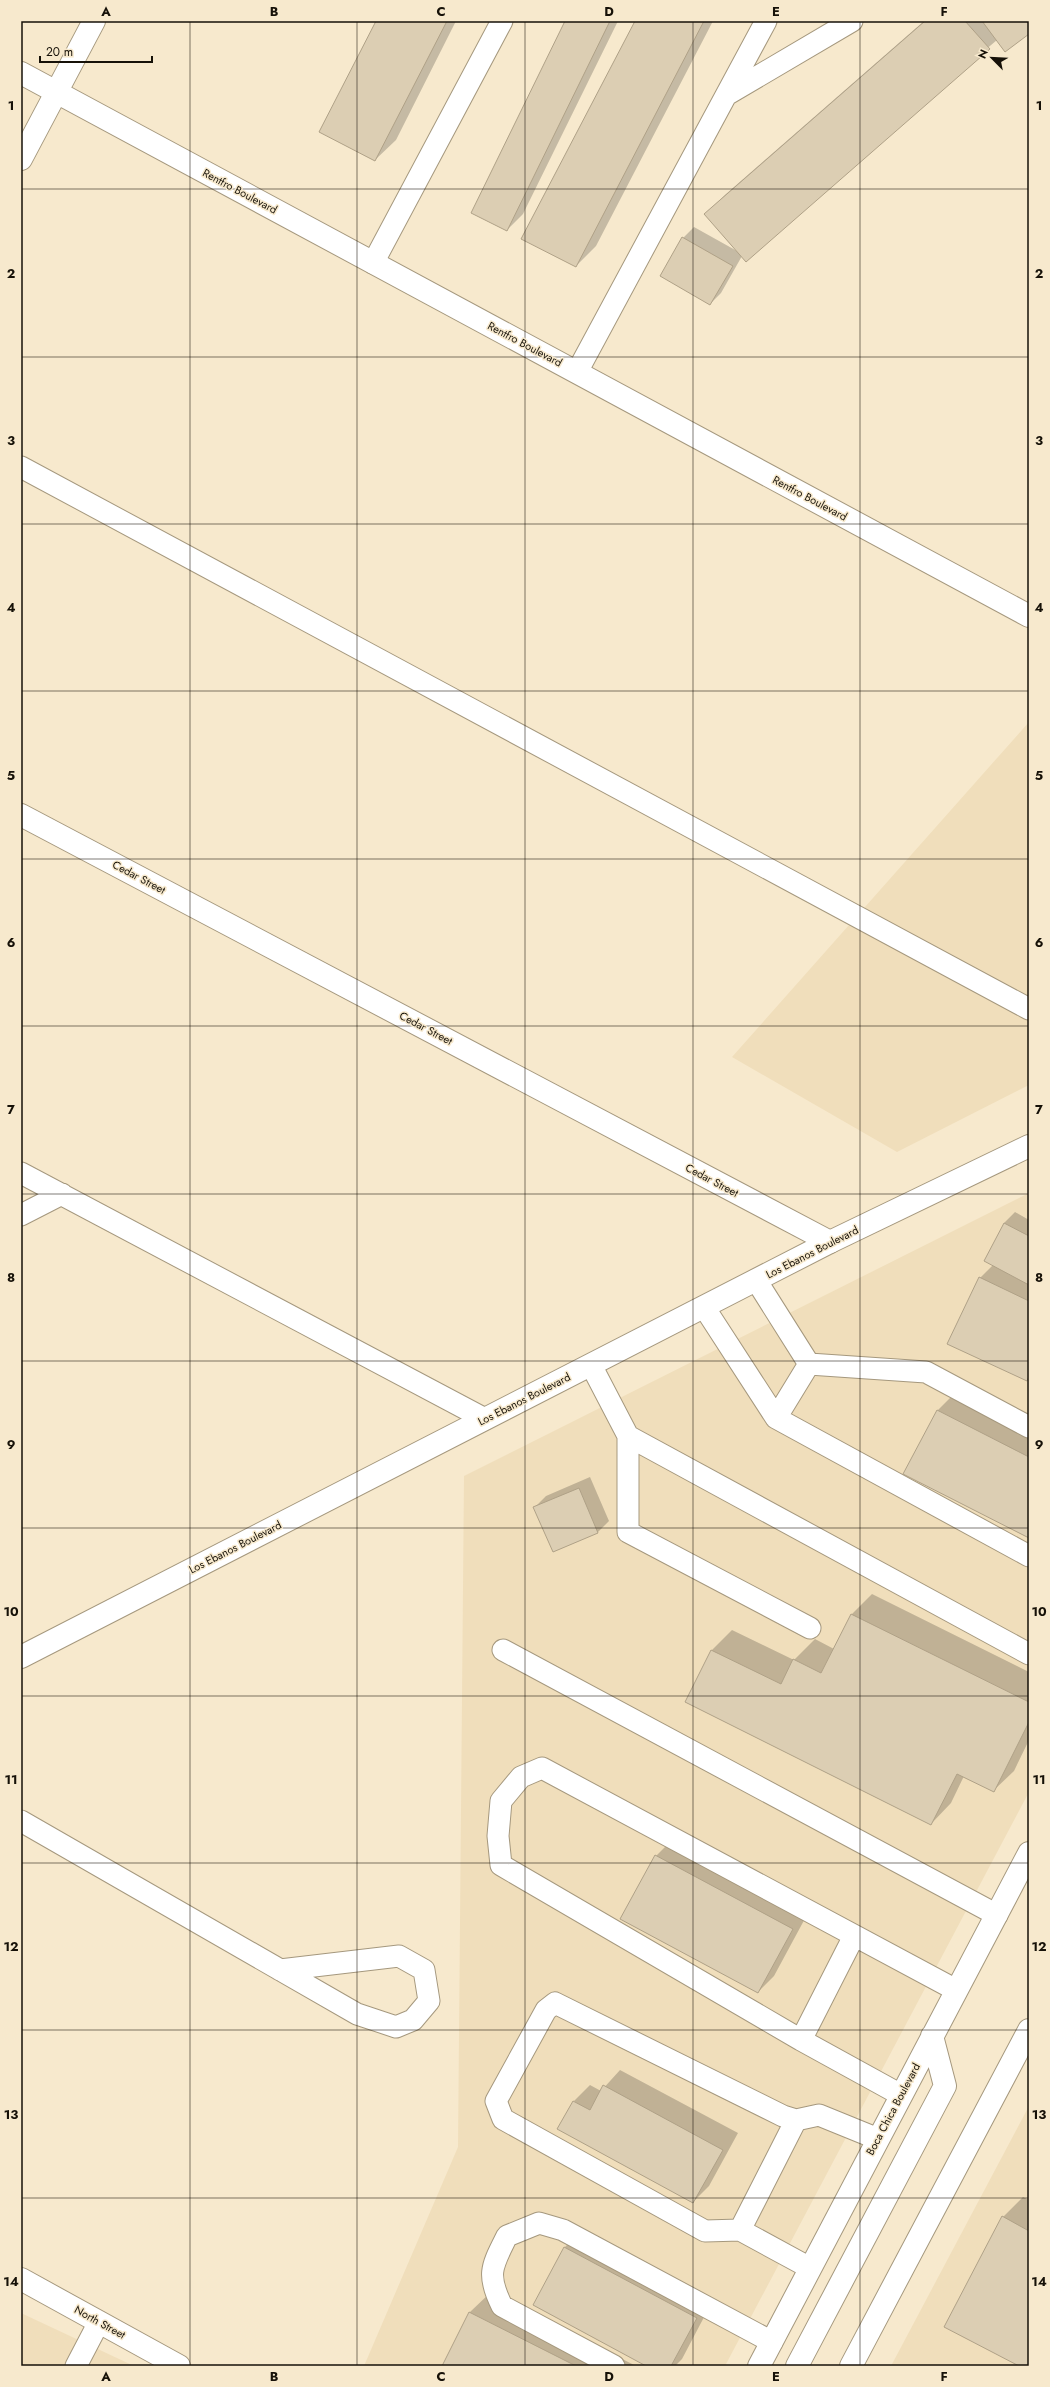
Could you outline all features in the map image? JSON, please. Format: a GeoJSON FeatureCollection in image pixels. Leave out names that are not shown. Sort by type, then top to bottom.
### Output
{"type":"FeatureCollection","features":[{"type":"Feature","properties":{"kind":"street"},"geometry":{"type":"LineString","coordinates":[[21,159],[94,21]]}},
{"type":"Feature","properties":{"kind":"street","name":"Rentfro Boulevard"},"geometry":{"type":"LineString","coordinates":[[21,73],[1029,616]]}},
{"type":"Feature","properties":{"kind":"street","name":"Cedar Street"},"geometry":{"type":"LineString","coordinates":[[21,815],[830,1242]]}},
{"type":"Feature","properties":{"kind":"street","name":"Los Ebanos Boulevard"},"geometry":{"type":"LineString","coordinates":[[21,1657],[830,1242],[1029,1146]]}},
{"type":"Feature","properties":{"kind":"street","name":"Boca Chica Boulevard"},"geometry":{"type":"LineString","coordinates":[[759,2366],[1029,1854]]}},
{"type":"Feature","properties":{"kind":"street"},"geometry":{"type":"LineString","coordinates":[[851,2366],[1029,2030]]}},
{"type":"Feature","properties":{"kind":"street"},"geometry":{"type":"LineString","coordinates":[[797,2366],[945,2086],[932,2036]]}},
{"type":"Feature","properties":{"kind":"street","name":"North Street"},"geometry":{"type":"LineString","coordinates":[[21,2279],[179,2366]]}},
{"type":"Feature","properties":{"kind":"lane"},"geometry":{"type":"LineString","coordinates":[[373,262],[502,21]]}},
{"type":"Feature","properties":{"kind":"lane"},"geometry":{"type":"LineString","coordinates":[[577,372],[766,21]]}},
{"type":"Feature","properties":{"kind":"lane"},"geometry":{"type":"LineString","coordinates":[[728,94],[852,21]]}},
{"type":"Feature","properties":{"kind":"lane"},"geometry":{"type":"LineString","coordinates":[[21,467],[1029,1010]]}},
{"type":"Feature","properties":{"kind":"lane"},"geometry":{"type":"LineString","coordinates":[[21,1172],[485,1419]]}},
{"type":"Feature","properties":{"kind":"lane"},"geometry":{"type":"LineString","coordinates":[[21,1215],[62,1194]]}},
{"type":"Feature","properties":{"kind":"lane"},"geometry":{"type":"LineString","coordinates":[[756,1280],[809,1364]]}},
{"type":"Feature","properties":{"kind":"lane"},"geometry":{"type":"LineString","coordinates":[[704,1307],[776,1418],[1029,1556]]}},
{"type":"Feature","properties":{"kind":"lane"},"geometry":{"type":"LineString","coordinates":[[776,1418],[809,1364]]}},
{"type":"Feature","properties":{"kind":"lane"},"geometry":{"type":"LineString","coordinates":[[809,1364],[926,1372],[1029,1427]]}},
{"type":"Feature","properties":{"kind":"lane"},"geometry":{"type":"LineString","coordinates":[[590,1365],[628,1436],[628,1532],[810,1628]]}},
{"type":"Feature","properties":{"kind":"lane"},"geometry":{"type":"LineString","coordinates":[[628,1436],[1028,1651]]}},
{"type":"Feature","properties":{"kind":"lane"},"geometry":{"type":"LineString","coordinates":[[503,1650],[997,1915]]}},
{"type":"Feature","properties":{"kind":"lane"},"geometry":{"type":"LineString","coordinates":[[901,2095],[801,2040],[502,1865],[498,1836],[501,1801],[521,1777],[542,1768],[956,1990]]}},
{"type":"Feature","properties":{"kind":"lane"},"geometry":{"type":"LineString","coordinates":[[21,1821],[280,1970],[357,2014],[396,2028],[413,2020],[429,2001],[424,1970],[399,1956],[280,1970]]}},
{"type":"Feature","properties":{"kind":"lane"},"geometry":{"type":"LineString","coordinates":[[801,2040],[854,1936]]}},
{"type":"Feature","properties":{"kind":"lane"},"geometry":{"type":"LineString","coordinates":[[810,2268],[740,2230],[705,2231],[503,2119],[496,2101],[546,2010],[554,2003],[783,2116],[796,2120],[819,2115],[878,2139]]}},
{"type":"Feature","properties":{"kind":"lane"},"geometry":{"type":"LineString","coordinates":[[740,2230],[796,2120]]}},
{"type":"Feature","properties":{"kind":"lane"},"geometry":{"type":"LineString","coordinates":[[614,2366],[502,2306],[494,2290],[492,2266],[507,2236],[539,2223],[563,2230],[772,2342]]}},
{"type":"Feature","properties":{"kind":"lane"},"geometry":{"type":"LineString","coordinates":[[76,2366],[99,2322]]}},
{"type":"Feature","properties":{"kind":"shaded area"},"geometry":{"type":"Polygon","coordinates":[[[1029,722],[1029,1085],[897,1152],[732,1057],[1029,722]]]}},
{"type":"Feature","properties":{"kind":"shaded area"},"geometry":{"type":"Polygon","coordinates":[[[1029,1193],[1029,1792],[725,2366],[364,2366],[458,2147],[464,1476],[1029,1193]]]}},
{"type":"Feature","properties":{"kind":"shaded area"},"geometry":{"type":"Polygon","coordinates":[[[1029,2106],[1029,2366],[891,2366],[1029,2106]]]}},
{"type":"Feature","properties":{"kind":"shaded area"},"geometry":{"type":"Polygon","coordinates":[[[21,2313],[134,2366],[21,2366],[21,2313]]]}},
{"type":"Feature","properties":{"kind":"building"},"geometry":{"type":"Polygon","coordinates":[[[376,21],[447,21],[375,161],[319,132],[376,21]]]}},
{"type":"Feature","properties":{"kind":"building"},"geometry":{"type":"Polygon","coordinates":[[[565,21],[610,21],[507,231],[471,213],[565,21]]]}},
{"type":"Feature","properties":{"kind":"building"},"geometry":{"type":"Polygon","coordinates":[[[635,21],[704,21],[576,267],[521,239],[635,21]]]}},
{"type":"Feature","properties":{"kind":"building"},"geometry":{"type":"Polygon","coordinates":[[[925,21],[965,21],[990,49],[746,262],[704,214],[925,21]]]}},
{"type":"Feature","properties":{"kind":"building"},"geometry":{"type":"Polygon","coordinates":[[[982,21],[1029,21],[1029,34],[1005,52],[982,21]]]}},
{"type":"Feature","properties":{"kind":"building"},"geometry":{"type":"Polygon","coordinates":[[[682,237],[733,266],[710,305],[660,276],[682,237]]]}},
{"type":"Feature","properties":{"kind":"building"},"geometry":{"type":"Polygon","coordinates":[[[1004,1223],[1029,1236],[1029,1285],[984,1261],[1004,1223]]]}},
{"type":"Feature","properties":{"kind":"building"},"geometry":{"type":"Polygon","coordinates":[[[979,1277],[1029,1301],[1029,1376],[1027,1381],[947,1344],[979,1277]]]}},
{"type":"Feature","properties":{"kind":"building"},"geometry":{"type":"Polygon","coordinates":[[[937,1410],[1029,1457],[1029,1538],[903,1474],[937,1410]]]}},
{"type":"Feature","properties":{"kind":"building"},"geometry":{"type":"Polygon","coordinates":[[[579,1488],[598,1533],[553,1552],[533,1507],[579,1488]]]}},
{"type":"Feature","properties":{"kind":"building"},"geometry":{"type":"Polygon","coordinates":[[[851,1614],[1029,1702],[1029,1722],[994,1792],[957,1774],[931,1825],[685,1702],[711,1650],[781,1684],[793,1659],[821,1673],[851,1614]]]}},
{"type":"Feature","properties":{"kind":"building"},"geometry":{"type":"Polygon","coordinates":[[[655,1855],[793,1929],[758,1993],[620,1919],[655,1855]]]}},
{"type":"Feature","properties":{"kind":"building"},"geometry":{"type":"Polygon","coordinates":[[[603,2085],[723,2150],[693,2203],[557,2129],[573,2101],[590,2110],[603,2085]]]}},
{"type":"Feature","properties":{"kind":"building"},"geometry":{"type":"Polygon","coordinates":[[[1002,2216],[1029,2231],[1029,2366],[1019,2366],[944,2327],[1002,2216]]]}},
{"type":"Feature","properties":{"kind":"building"},"geometry":{"type":"Polygon","coordinates":[[[564,2247],[697,2318],[671,2366],[646,2366],[533,2305],[564,2247]]]}},
{"type":"Feature","properties":{"kind":"building"},"geometry":{"type":"Polygon","coordinates":[[[469,2312],[576,2366],[442,2366],[469,2312]]]}}]}
